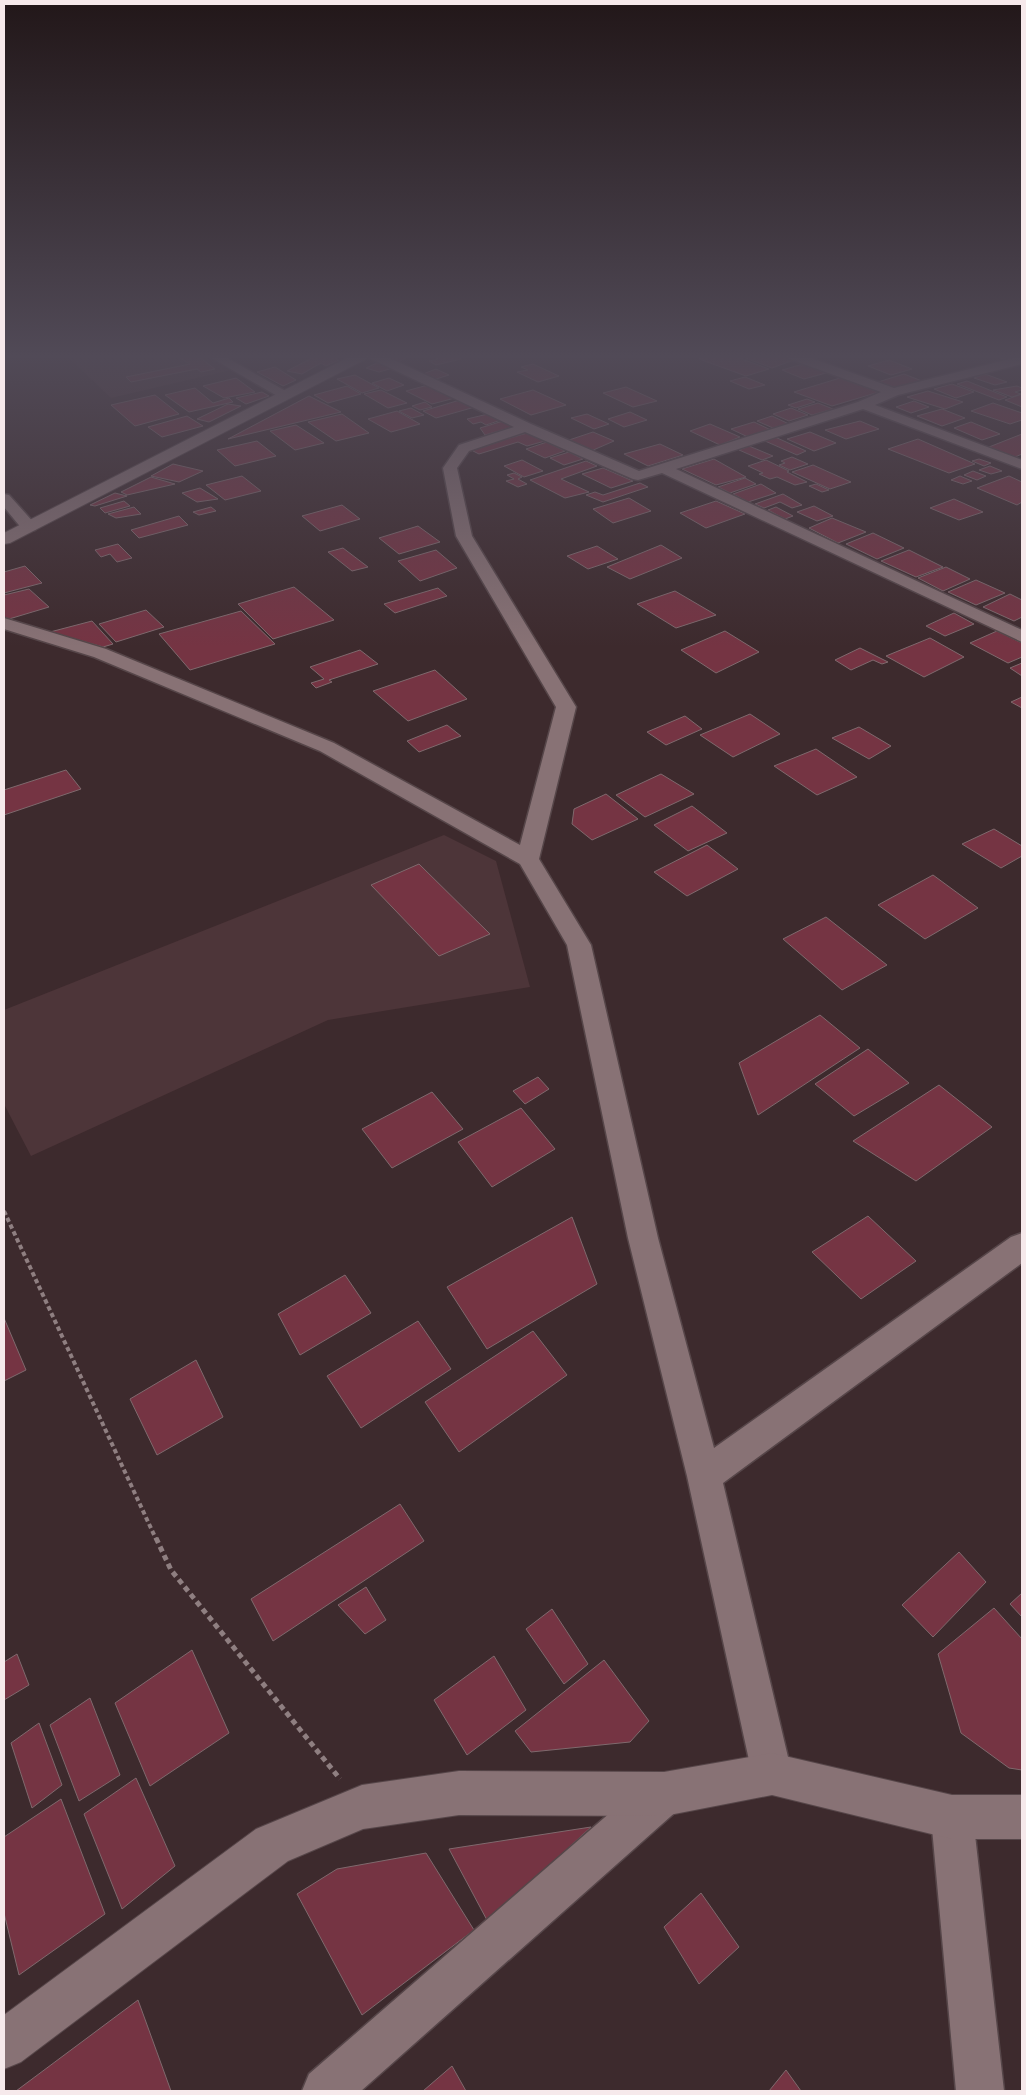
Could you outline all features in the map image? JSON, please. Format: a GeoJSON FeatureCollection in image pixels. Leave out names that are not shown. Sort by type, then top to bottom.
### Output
{"type":"FeatureCollection","features":[{"type":"Feature","properties":{"kind":"street"},"geometry":{"type":"LineString","coordinates":[[4,539],[172,452]]}},
{"type":"Feature","properties":{"kind":"street"},"geometry":{"type":"LineString","coordinates":[[461,452],[450,468],[464,536],[566,707],[528,859]]}},
{"type":"Feature","properties":{"kind":"street"},"geometry":{"type":"LineString","coordinates":[[583,452],[638,476],[715,452]]}},
{"type":"Feature","properties":{"kind":"street"},"geometry":{"type":"LineString","coordinates":[[989,452],[1022,464]]}},
{"type":"Feature","properties":{"kind":"street"},"geometry":{"type":"LineString","coordinates":[[663,468],[1022,637]]}},
{"type":"Feature","properties":{"kind":"street"},"geometry":{"type":"LineString","coordinates":[[4,498],[29,526]]}},
{"type":"Feature","properties":{"kind":"street"},"geometry":{"type":"LineString","coordinates":[[4,623],[100,653],[327,747],[528,859],[579,946],[643,1238],[704,1476],[772,1774]]}},
{"type":"Feature","properties":{"kind":"street"},"geometry":{"type":"LineString","coordinates":[[704,1476],[1022,1246]]}},
{"type":"Feature","properties":{"kind":"street"},"geometry":{"type":"LineString","coordinates":[[4,2045],[272,1845],[362,1807],[459,1793],[664,1794],[772,1774],[952,1817],[1022,1817]]}},
{"type":"Feature","properties":{"kind":"street"},"geometry":{"type":"LineString","coordinates":[[326,2091],[664,1794]]}},
{"type":"Feature","properties":{"kind":"street"},"geometry":{"type":"LineString","coordinates":[[952,1817],[980,2091]]}},
{"type":"Feature","properties":{"kind":"path"},"geometry":{"type":"LineString","coordinates":[[4,1211],[172,1570],[362,1807]]}},
{"type":"Feature","properties":{"kind":"shaded area"},"geometry":{"type":"Polygon","coordinates":[[[444,835],[496,861],[530,987],[328,1020],[31,1156],[4,1104],[4,1010],[444,835]]]}},
{"type":"Feature","properties":{"kind":"building"},"geometry":{"type":"Polygon","coordinates":[[[219,452],[271,452],[276,456],[235,466],[219,452]]]}},
{"type":"Feature","properties":{"kind":"building"},"geometry":{"type":"Polygon","coordinates":[[[532,452],[563,452],[545,458],[532,452]]]}},
{"type":"Feature","properties":{"kind":"building"},"geometry":{"type":"Polygon","coordinates":[[[569,452],[583,459],[564,465],[550,458],[569,452]]]}},
{"type":"Feature","properties":{"kind":"building"},"geometry":{"type":"Polygon","coordinates":[[[632,452],[676,452],[683,455],[648,466],[624,454],[632,452]]]}},
{"type":"Feature","properties":{"kind":"building"},"geometry":{"type":"Polygon","coordinates":[[[743,452],[763,452],[773,456],[762,460],[743,452]]]}},
{"type":"Feature","properties":{"kind":"building"},"geometry":{"type":"Polygon","coordinates":[[[790,452],[804,452],[797,455],[790,452]]]}},
{"type":"Feature","properties":{"kind":"building"},"geometry":{"type":"Polygon","coordinates":[[[895,452],[947,452],[975,464],[949,473],[895,452]]]}},
{"type":"Feature","properties":{"kind":"building"},"geometry":{"type":"Polygon","coordinates":[[[1001,452],[1022,452],[1022,454],[1015,457],[1001,452]]]}},
{"type":"Feature","properties":{"kind":"building"},"geometry":{"type":"Polygon","coordinates":[[[792,457],[808,464],[790,470],[779,465],[785,463],[781,461],[792,457]]]}},
{"type":"Feature","properties":{"kind":"building"},"geometry":{"type":"Polygon","coordinates":[[[714,459],[746,477],[716,485],[682,469],[714,459]]]}},
{"type":"Feature","properties":{"kind":"building"},"geometry":{"type":"Polygon","coordinates":[[[979,459],[991,463],[984,466],[972,461],[979,459]]]}},
{"type":"Feature","properties":{"kind":"building"},"geometry":{"type":"Polygon","coordinates":[[[522,460],[543,471],[524,477],[504,466],[522,460]]]}},
{"type":"Feature","properties":{"kind":"building"},"geometry":{"type":"Polygon","coordinates":[[[766,460],[807,482],[795,485],[777,477],[770,479],[759,474],[763,473],[748,466],[766,460]]]}},
{"type":"Feature","properties":{"kind":"building"},"geometry":{"type":"Polygon","coordinates":[[[586,461],[597,466],[561,479],[589,492],[565,498],[530,480],[586,461]]]}},
{"type":"Feature","properties":{"kind":"building"},"geometry":{"type":"Polygon","coordinates":[[[173,464],[203,471],[179,482],[151,476],[173,464]]]}},
{"type":"Feature","properties":{"kind":"building"},"geometry":{"type":"Polygon","coordinates":[[[813,465],[851,482],[830,489],[792,472],[813,465]]]}},
{"type":"Feature","properties":{"kind":"building"},"geometry":{"type":"Polygon","coordinates":[[[990,466],[1002,471],[991,474],[979,470],[990,466]]]}},
{"type":"Feature","properties":{"kind":"building"},"geometry":{"type":"Polygon","coordinates":[[[603,468],[633,481],[611,488],[582,474],[603,468]]]}},
{"type":"Feature","properties":{"kind":"building"},"geometry":{"type":"Polygon","coordinates":[[[973,471],[986,476],[977,480],[964,475],[973,471]]]}},
{"type":"Feature","properties":{"kind":"building"},"geometry":{"type":"Polygon","coordinates":[[[514,473],[522,477],[518,479],[527,484],[518,487],[506,481],[514,479],[507,475],[514,473]]]}},
{"type":"Feature","properties":{"kind":"building"},"geometry":{"type":"Polygon","coordinates":[[[242,476],[261,491],[225,500],[206,485],[242,476]]]}},
{"type":"Feature","properties":{"kind":"building"},"geometry":{"type":"Polygon","coordinates":[[[960,476],[972,481],[963,484],[951,480],[960,476]]]}},
{"type":"Feature","properties":{"kind":"building"},"geometry":{"type":"Polygon","coordinates":[[[1009,476],[1022,482],[1022,502],[1017,505],[977,488],[1009,476]]]}},
{"type":"Feature","properties":{"kind":"building"},"geometry":{"type":"Polygon","coordinates":[[[151,477],[175,484],[127,495],[121,492],[151,477]]]}},
{"type":"Feature","properties":{"kind":"building"},"geometry":{"type":"Polygon","coordinates":[[[745,478],[756,484],[730,493],[718,487],[745,478]]]}},
{"type":"Feature","properties":{"kind":"building"},"geometry":{"type":"Polygon","coordinates":[[[640,483],[648,487],[603,502],[586,495],[595,492],[603,495],[640,483]]]}},
{"type":"Feature","properties":{"kind":"building"},"geometry":{"type":"Polygon","coordinates":[[[761,484],[776,493],[748,502],[733,494],[761,484]]]}},
{"type":"Feature","properties":{"kind":"building"},"geometry":{"type":"Polygon","coordinates":[[[816,484],[829,490],[822,492],[809,486],[816,484]]]}},
{"type":"Feature","properties":{"kind":"building"},"geometry":{"type":"Polygon","coordinates":[[[200,488],[218,499],[197,502],[182,493],[200,488]]]}},
{"type":"Feature","properties":{"kind":"building"},"geometry":{"type":"Polygon","coordinates":[[[115,493],[127,496],[95,506],[90,505],[115,493]]]}},
{"type":"Feature","properties":{"kind":"building"},"geometry":{"type":"Polygon","coordinates":[[[783,494],[802,505],[792,508],[780,502],[764,508],[755,504],[783,494]]]}},
{"type":"Feature","properties":{"kind":"building"},"geometry":{"type":"Polygon","coordinates":[[[629,498],[651,511],[613,523],[593,509],[629,498]]]}},
{"type":"Feature","properties":{"kind":"building"},"geometry":{"type":"Polygon","coordinates":[[[954,499],[983,512],[959,520],[930,508],[954,499]]]}},
{"type":"Feature","properties":{"kind":"building"},"geometry":{"type":"Polygon","coordinates":[[[124,501],[130,506],[105,513],[100,508],[124,501]]]}},
{"type":"Feature","properties":{"kind":"building"},"geometry":{"type":"Polygon","coordinates":[[[716,501],[745,514],[706,528],[680,513],[716,501]]]}},
{"type":"Feature","properties":{"kind":"building"},"geometry":{"type":"Polygon","coordinates":[[[342,505],[360,519],[320,531],[302,516],[342,505]]]}},
{"type":"Feature","properties":{"kind":"building"},"geometry":{"type":"Polygon","coordinates":[[[814,506],[833,516],[817,521],[797,512],[814,506]]]}},
{"type":"Feature","properties":{"kind":"building"},"geometry":{"type":"Polygon","coordinates":[[[134,507],[141,514],[116,518],[108,514],[134,507]]]}},
{"type":"Feature","properties":{"kind":"building"},"geometry":{"type":"Polygon","coordinates":[[[211,507],[216,511],[199,515],[193,512],[211,507]]]}},
{"type":"Feature","properties":{"kind":"building"},"geometry":{"type":"Polygon","coordinates":[[[776,507],[793,516],[785,519],[768,510],[776,507]]]}},
{"type":"Feature","properties":{"kind":"building"},"geometry":{"type":"Polygon","coordinates":[[[179,516],[188,525],[139,538],[131,530],[179,516]]]}},
{"type":"Feature","properties":{"kind":"building"},"geometry":{"type":"Polygon","coordinates":[[[832,518],[866,532],[838,543],[809,528],[832,518]]]}},
{"type":"Feature","properties":{"kind":"building"},"geometry":{"type":"Polygon","coordinates":[[[418,526],[440,542],[399,554],[379,538],[418,526]]]}},
{"type":"Feature","properties":{"kind":"building"},"geometry":{"type":"Polygon","coordinates":[[[873,533],[904,548],[877,559],[846,544],[873,533]]]}},
{"type":"Feature","properties":{"kind":"building"},"geometry":{"type":"Polygon","coordinates":[[[118,544],[132,558],[117,562],[110,554],[101,557],[95,550],[118,544]]]}},
{"type":"Feature","properties":{"kind":"building"},"geometry":{"type":"Polygon","coordinates":[[[661,545],[682,558],[630,579],[607,567],[661,545]]]}},
{"type":"Feature","properties":{"kind":"building"},"geometry":{"type":"Polygon","coordinates":[[[597,546],[618,559],[588,569],[567,556],[597,546]]]}},
{"type":"Feature","properties":{"kind":"building"},"geometry":{"type":"Polygon","coordinates":[[[343,548],[368,567],[352,571],[328,552],[343,548]]]}},
{"type":"Feature","properties":{"kind":"building"},"geometry":{"type":"Polygon","coordinates":[[[436,550],[457,568],[420,581],[398,561],[436,550]]]}},
{"type":"Feature","properties":{"kind":"building"},"geometry":{"type":"Polygon","coordinates":[[[909,550],[943,567],[916,577],[881,561],[909,550]]]}},
{"type":"Feature","properties":{"kind":"building"},"geometry":{"type":"Polygon","coordinates":[[[25,566],[42,583],[4,593],[4,572],[25,566]]]}},
{"type":"Feature","properties":{"kind":"building"},"geometry":{"type":"Polygon","coordinates":[[[946,567],[970,579],[943,591],[918,578],[946,567]]]}},
{"type":"Feature","properties":{"kind":"building"},"geometry":{"type":"Polygon","coordinates":[[[976,580],[1005,593],[976,605],[948,592],[976,580]]]}},
{"type":"Feature","properties":{"kind":"building"},"geometry":{"type":"Polygon","coordinates":[[[294,587],[334,620],[273,639],[238,604],[294,587]]]}},
{"type":"Feature","properties":{"kind":"building"},"geometry":{"type":"Polygon","coordinates":[[[438,588],[447,596],[395,613],[384,604],[438,588]]]}},
{"type":"Feature","properties":{"kind":"building"},"geometry":{"type":"Polygon","coordinates":[[[29,589],[49,607],[9,619],[4,617],[4,595],[29,589]]]}},
{"type":"Feature","properties":{"kind":"building"},"geometry":{"type":"Polygon","coordinates":[[[675,591],[716,615],[676,628],[637,604],[675,591]]]}},
{"type":"Feature","properties":{"kind":"building"},"geometry":{"type":"Polygon","coordinates":[[[1010,594],[1022,600],[1022,617],[1014,621],[983,607],[1010,594]]]}},
{"type":"Feature","properties":{"kind":"building"},"geometry":{"type":"Polygon","coordinates":[[[146,610],[164,627],[116,642],[99,624],[146,610]]]}},
{"type":"Feature","properties":{"kind":"building"},"geometry":{"type":"Polygon","coordinates":[[[241,611],[275,644],[190,670],[159,634],[241,611]]]}},
{"type":"Feature","properties":{"kind":"building"},"geometry":{"type":"Polygon","coordinates":[[[954,613],[974,624],[945,636],[926,626],[954,613]]]}},
{"type":"Feature","properties":{"kind":"building"},"geometry":{"type":"Polygon","coordinates":[[[92,621],[113,644],[103,647],[50,632],[92,621]]]}},
{"type":"Feature","properties":{"kind":"building"},"geometry":{"type":"Polygon","coordinates":[[[725,631],[759,652],[716,673],[681,650],[725,631]]]}},
{"type":"Feature","properties":{"kind":"building"},"geometry":{"type":"Polygon","coordinates":[[[997,631],[1022,643],[1022,657],[1008,663],[970,643],[997,631]]]}},
{"type":"Feature","properties":{"kind":"building"},"geometry":{"type":"Polygon","coordinates":[[[930,638],[964,657],[924,677],[886,656],[930,638]]]}},
{"type":"Feature","properties":{"kind":"building"},"geometry":{"type":"Polygon","coordinates":[[[860,648],[888,662],[882,664],[873,660],[851,670],[835,660],[860,648]]]}},
{"type":"Feature","properties":{"kind":"building"},"geometry":{"type":"Polygon","coordinates":[[[360,650],[378,664],[329,680],[332,682],[316,688],[311,683],[324,679],[310,667],[360,650]]]}},
{"type":"Feature","properties":{"kind":"building"},"geometry":{"type":"Polygon","coordinates":[[[1022,663],[1022,676],[1010,668],[1022,663]]]}},
{"type":"Feature","properties":{"kind":"building"},"geometry":{"type":"Polygon","coordinates":[[[435,670],[467,699],[408,721],[373,691],[435,670]]]}},
{"type":"Feature","properties":{"kind":"building"},"geometry":{"type":"Polygon","coordinates":[[[1022,697],[1022,708],[1011,702],[1022,697]]]}},
{"type":"Feature","properties":{"kind":"building"},"geometry":{"type":"Polygon","coordinates":[[[750,714],[780,734],[733,757],[700,735],[750,714]]]}},
{"type":"Feature","properties":{"kind":"building"},"geometry":{"type":"Polygon","coordinates":[[[685,716],[702,729],[666,745],[647,732],[685,716]]]}},
{"type":"Feature","properties":{"kind":"building"},"geometry":{"type":"Polygon","coordinates":[[[447,725],[461,736],[419,752],[407,741],[447,725]]]}},
{"type":"Feature","properties":{"kind":"building"},"geometry":{"type":"Polygon","coordinates":[[[859,727],[891,746],[869,759],[832,738],[859,727]]]}},
{"type":"Feature","properties":{"kind":"building"},"geometry":{"type":"Polygon","coordinates":[[[816,749],[857,777],[817,795],[774,766],[816,749]]]}},
{"type":"Feature","properties":{"kind":"building"},"geometry":{"type":"Polygon","coordinates":[[[66,770],[81,789],[4,815],[4,790],[66,770]]]}},
{"type":"Feature","properties":{"kind":"building"},"geometry":{"type":"Polygon","coordinates":[[[661,774],[694,794],[645,817],[616,795],[661,774]]]}},
{"type":"Feature","properties":{"kind":"building"},"geometry":{"type":"Polygon","coordinates":[[[606,794],[638,819],[592,840],[572,824],[574,809],[606,794]]]}},
{"type":"Feature","properties":{"kind":"building"},"geometry":{"type":"Polygon","coordinates":[[[692,806],[727,833],[688,851],[654,825],[692,806]]]}},
{"type":"Feature","properties":{"kind":"building"},"geometry":{"type":"Polygon","coordinates":[[[994,829],[1022,846],[1022,856],[1001,868],[962,844],[994,829]]]}},
{"type":"Feature","properties":{"kind":"building"},"geometry":{"type":"Polygon","coordinates":[[[707,845],[738,869],[687,896],[654,872],[707,845]]]}},
{"type":"Feature","properties":{"kind":"building"},"geometry":{"type":"Polygon","coordinates":[[[419,864],[490,934],[439,956],[371,885],[419,864]]]}},
{"type":"Feature","properties":{"kind":"building"},"geometry":{"type":"Polygon","coordinates":[[[933,875],[978,908],[925,939],[878,905],[933,875]]]}},
{"type":"Feature","properties":{"kind":"building"},"geometry":{"type":"Polygon","coordinates":[[[826,917],[887,965],[842,990],[783,939],[826,917]]]}},
{"type":"Feature","properties":{"kind":"building"},"geometry":{"type":"Polygon","coordinates":[[[820,1015],[860,1048],[758,1115],[739,1063],[820,1015]]]}},
{"type":"Feature","properties":{"kind":"building"},"geometry":{"type":"Polygon","coordinates":[[[868,1049],[909,1083],[854,1116],[815,1084],[868,1049]]]}},
{"type":"Feature","properties":{"kind":"building"},"geometry":{"type":"Polygon","coordinates":[[[538,1077],[549,1089],[525,1104],[513,1091],[538,1077]]]}},
{"type":"Feature","properties":{"kind":"building"},"geometry":{"type":"Polygon","coordinates":[[[939,1085],[992,1127],[916,1181],[853,1141],[939,1085]]]}},
{"type":"Feature","properties":{"kind":"building"},"geometry":{"type":"Polygon","coordinates":[[[432,1092],[463,1129],[392,1168],[362,1129],[432,1092]]]}},
{"type":"Feature","properties":{"kind":"building"},"geometry":{"type":"Polygon","coordinates":[[[521,1108],[555,1149],[492,1187],[458,1142],[521,1108]]]}},
{"type":"Feature","properties":{"kind":"building"},"geometry":{"type":"Polygon","coordinates":[[[868,1216],[916,1261],[861,1299],[812,1252],[868,1216]]]}},
{"type":"Feature","properties":{"kind":"building"},"geometry":{"type":"Polygon","coordinates":[[[572,1217],[597,1284],[487,1349],[447,1287],[572,1217]]]}},
{"type":"Feature","properties":{"kind":"building"},"geometry":{"type":"Polygon","coordinates":[[[345,1275],[371,1313],[300,1355],[278,1314],[345,1275]]]}},
{"type":"Feature","properties":{"kind":"building"},"geometry":{"type":"Polygon","coordinates":[[[4,1318],[26,1370],[4,1381],[4,1318]]]}},
{"type":"Feature","properties":{"kind":"building"},"geometry":{"type":"Polygon","coordinates":[[[418,1321],[451,1369],[361,1428],[327,1376],[418,1321]]]}},
{"type":"Feature","properties":{"kind":"building"},"geometry":{"type":"Polygon","coordinates":[[[533,1331],[567,1375],[459,1452],[425,1402],[533,1331]]]}},
{"type":"Feature","properties":{"kind":"building"},"geometry":{"type":"Polygon","coordinates":[[[196,1360],[223,1417],[157,1455],[130,1399],[196,1360]]]}},
{"type":"Feature","properties":{"kind":"building"},"geometry":{"type":"Polygon","coordinates":[[[400,1504],[424,1541],[273,1641],[251,1599],[400,1504]]]}},
{"type":"Feature","properties":{"kind":"building"},"geometry":{"type":"Polygon","coordinates":[[[959,1552],[986,1582],[933,1637],[902,1605],[959,1552]]]}},
{"type":"Feature","properties":{"kind":"building"},"geometry":{"type":"Polygon","coordinates":[[[366,1587],[386,1620],[365,1634],[338,1605],[366,1587]]]}},
{"type":"Feature","properties":{"kind":"building"},"geometry":{"type":"Polygon","coordinates":[[[1022,1593],[1022,1617],[1010,1604],[1022,1593]]]}},
{"type":"Feature","properties":{"kind":"building"},"geometry":{"type":"Polygon","coordinates":[[[994,1608],[1022,1639],[1022,1770],[1009,1768],[961,1733],[938,1654],[994,1608]]]}},
{"type":"Feature","properties":{"kind":"building"},"geometry":{"type":"Polygon","coordinates":[[[552,1609],[588,1664],[564,1684],[526,1629],[552,1609]]]}},
{"type":"Feature","properties":{"kind":"building"},"geometry":{"type":"Polygon","coordinates":[[[192,1650],[229,1733],[150,1786],[115,1703],[192,1650]]]}},
{"type":"Feature","properties":{"kind":"building"},"geometry":{"type":"Polygon","coordinates":[[[17,1654],[29,1685],[4,1700],[4,1662],[17,1654]]]}},
{"type":"Feature","properties":{"kind":"building"},"geometry":{"type":"Polygon","coordinates":[[[494,1656],[526,1710],[467,1755],[434,1700],[494,1656]]]}},
{"type":"Feature","properties":{"kind":"building"},"geometry":{"type":"Polygon","coordinates":[[[604,1660],[649,1721],[630,1742],[531,1752],[515,1731],[604,1660]]]}},
{"type":"Feature","properties":{"kind":"building"},"geometry":{"type":"Polygon","coordinates":[[[90,1698],[120,1775],[79,1801],[50,1725],[90,1698]]]}},
{"type":"Feature","properties":{"kind":"building"},"geometry":{"type":"Polygon","coordinates":[[[39,1723],[62,1785],[32,1808],[11,1743],[39,1723]]]}},
{"type":"Feature","properties":{"kind":"building"},"geometry":{"type":"Polygon","coordinates":[[[136,1778],[175,1866],[122,1909],[84,1814],[136,1778]]]}},
{"type":"Feature","properties":{"kind":"building"},"geometry":{"type":"Polygon","coordinates":[[[61,1799],[105,1914],[19,1975],[4,1913],[4,1837],[61,1799]]]}},
{"type":"Feature","properties":{"kind":"building"},"geometry":{"type":"Polygon","coordinates":[[[591,1827],[488,1922],[449,1849],[591,1827]]]}},
{"type":"Feature","properties":{"kind":"building"},"geometry":{"type":"Polygon","coordinates":[[[426,1853],[474,1930],[362,2015],[297,1894],[337,1869],[426,1853]]]}},
{"type":"Feature","properties":{"kind":"building"},"geometry":{"type":"Polygon","coordinates":[[[701,1893],[739,1947],[699,1984],[664,1927],[701,1893]]]}},
{"type":"Feature","properties":{"kind":"building"},"geometry":{"type":"Polygon","coordinates":[[[138,2000],[171,2091],[16,2091],[138,2000]]]}},
{"type":"Feature","properties":{"kind":"building"},"geometry":{"type":"Polygon","coordinates":[[[452,2066],[466,2091],[423,2091],[452,2066]]]}},
{"type":"Feature","properties":{"kind":"building"},"geometry":{"type":"Polygon","coordinates":[[[786,2070],[801,2091],[769,2091],[786,2070]]]}}]}
